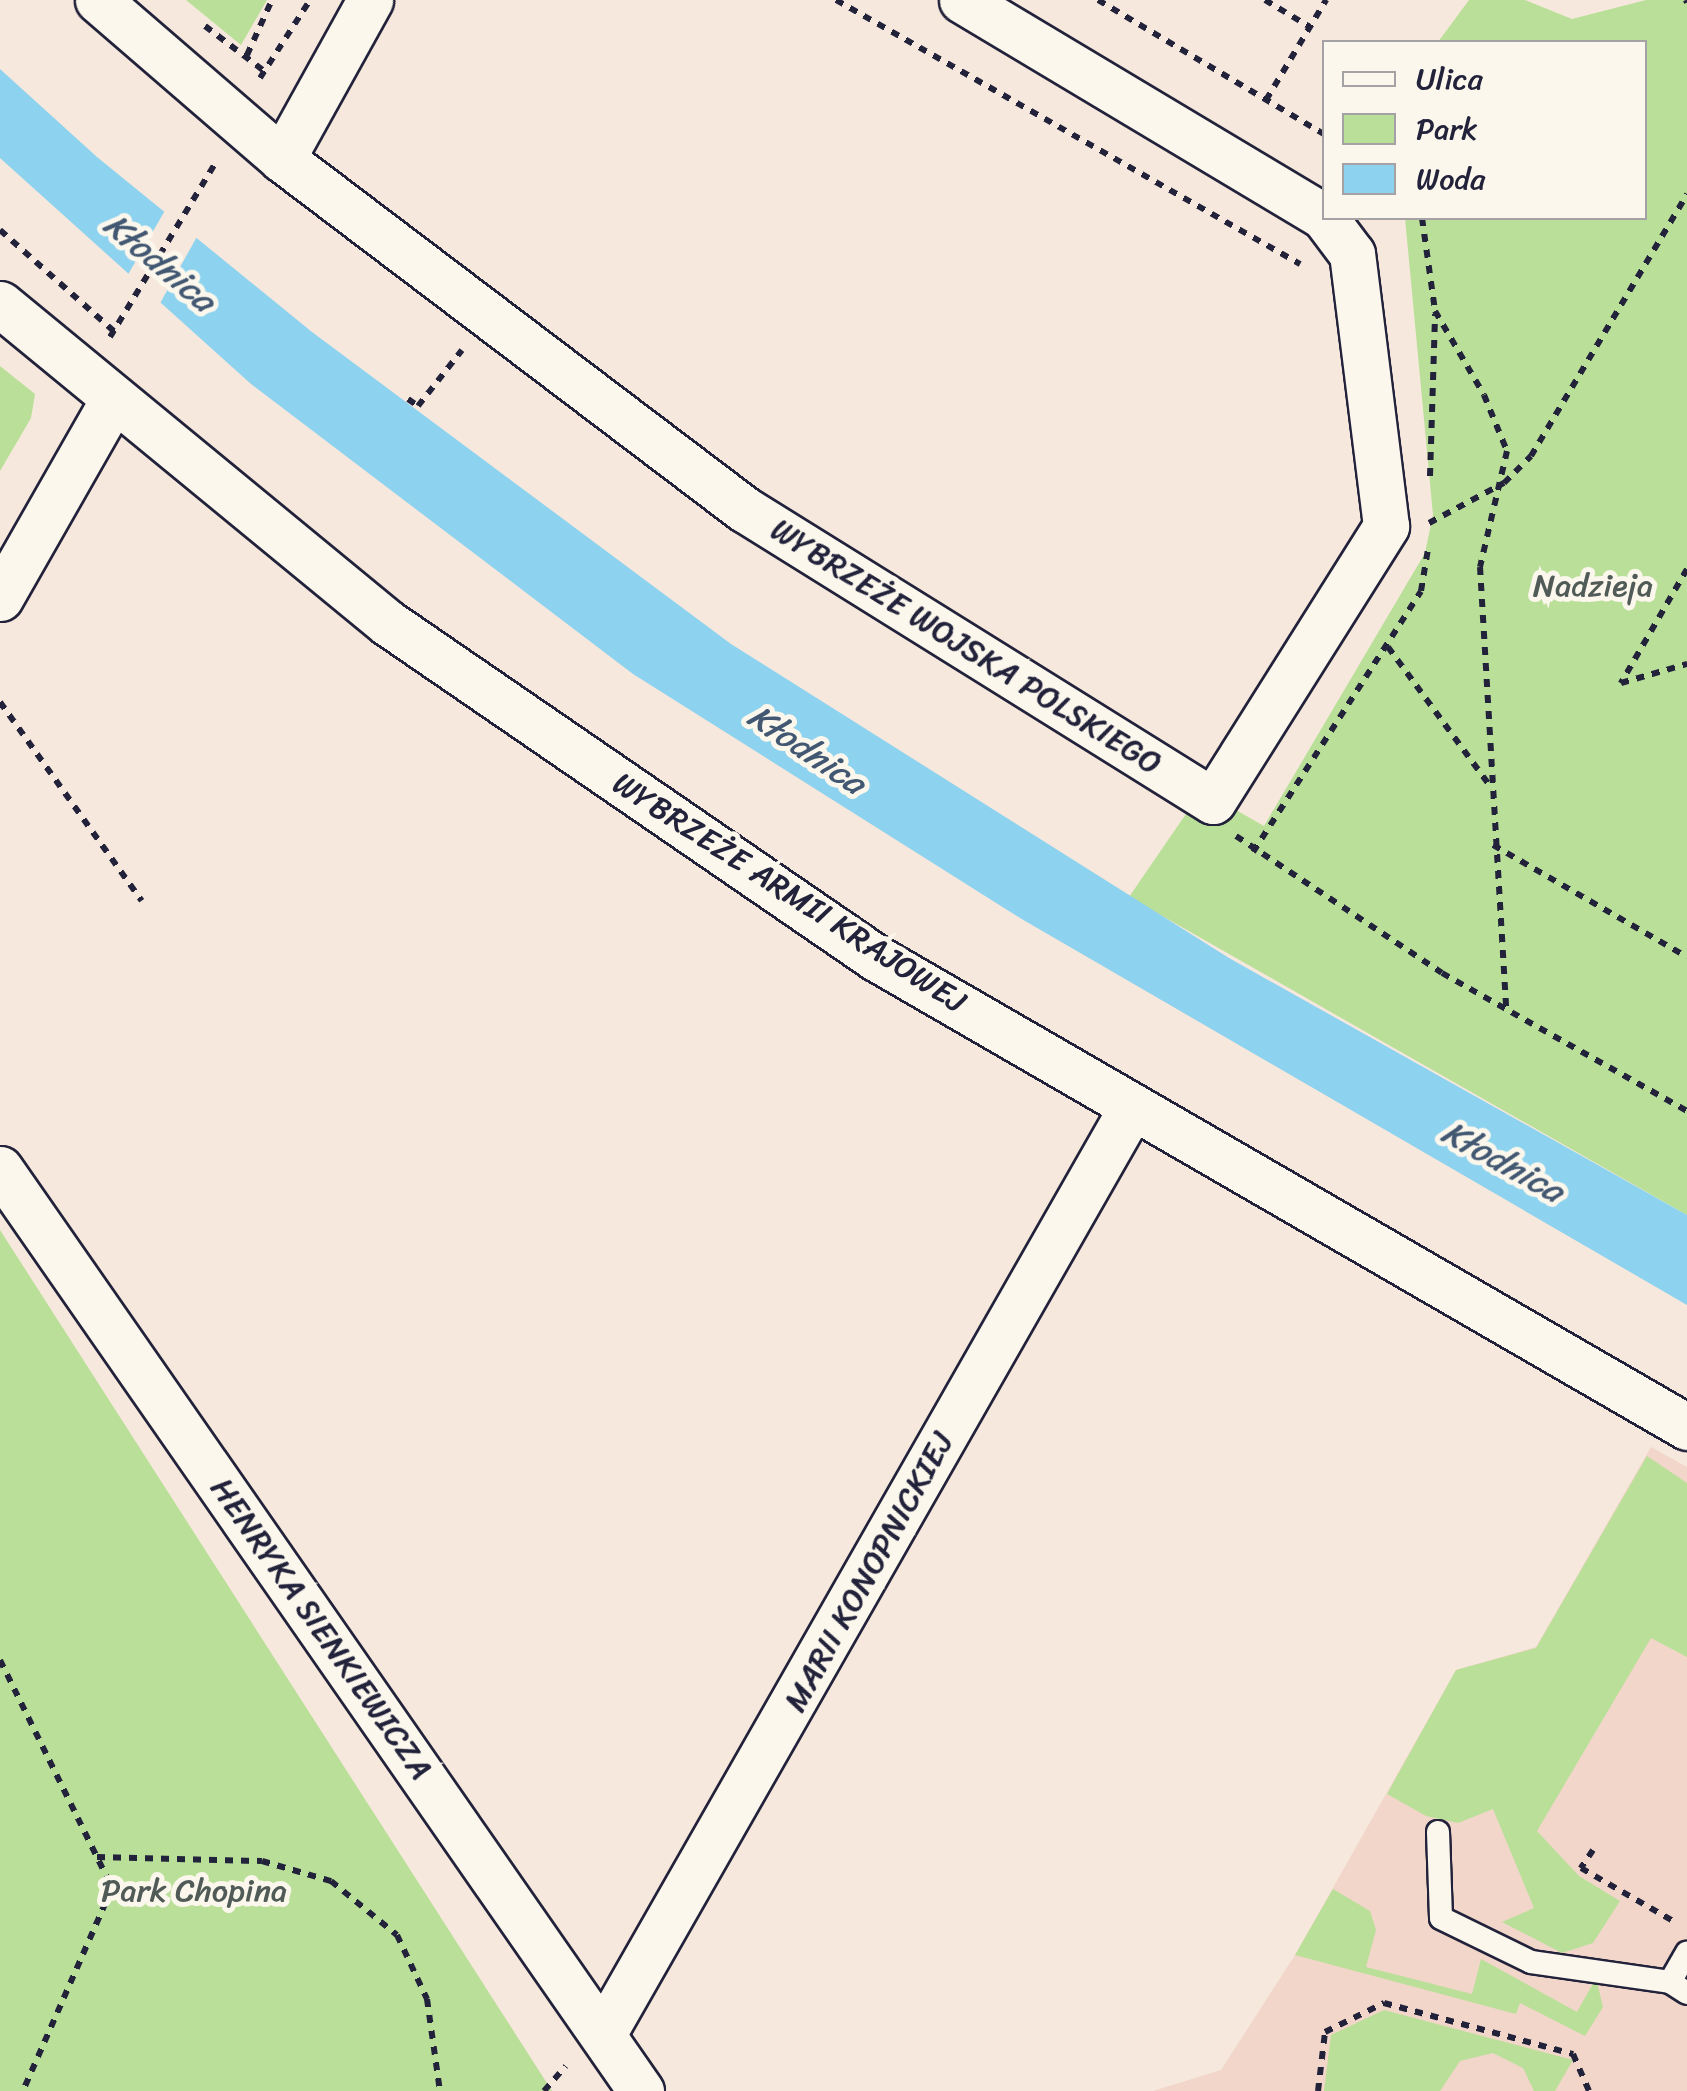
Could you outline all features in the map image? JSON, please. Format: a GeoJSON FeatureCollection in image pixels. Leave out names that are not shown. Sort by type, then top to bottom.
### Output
{"type":"FeatureCollection","features":[{"type":"Feature","properties":{"kind":"street"},"geometry":{"type":"LineString","coordinates":[[98,0],[248,96]]}},
{"type":"Feature","properties":{"kind":"street"},"geometry":{"type":"LineString","coordinates":[[282,159],[370,0]]}},
{"type":"Feature","properties":{"kind":"street"},"geometry":{"type":"LineString","coordinates":[[962,0],[1322,215]]}},
{"type":"Feature","properties":{"kind":"street","name":"WYBRZEŻE WOJSKA POLSKIEGO"},"geometry":{"type":"LineString","coordinates":[[248,96],[282,159],[744,508],[1214,801]]}},
{"type":"Feature","properties":{"kind":"street"},"geometry":{"type":"LineString","coordinates":[[1214,801],[1386,526],[1352,254],[1327,220]]}},
{"type":"Feature","properties":{"kind":"street","name":"WYBRZEŻE ARMII KRAJOWEJ"},"geometry":{"type":"LineString","coordinates":[[0,304],[388,623],[876,958],[1687,1427]]}},
{"type":"Feature","properties":{"kind":"street"},"geometry":{"type":"LineString","coordinates":[[0,598],[113,400]]}},
{"type":"Feature","properties":{"kind":"street","name":"MARII KONOPNICKIEJ"},"geometry":{"type":"LineString","coordinates":[[603,2034],[1132,1107]]}},
{"type":"Feature","properties":{"kind":"street","name":"HENRYKA SIENKIEWICZA"},"geometry":{"type":"LineString","coordinates":[[0,1169],[641,2091]]}},
{"type":"Feature","properties":{"kind":"lane"},"geometry":{"type":"LineString","coordinates":[[1438,1832],[1441,1918],[1531,1962],[1679,1988],[1687,1952]]}},
{"type":"Feature","properties":{"kind":"path"},"geometry":{"type":"LineString","coordinates":[[248,96],[246,56],[272,0]]}},
{"type":"Feature","properties":{"kind":"path"},"geometry":{"type":"LineString","coordinates":[[248,96],[310,0]]}},
{"type":"Feature","properties":{"kind":"path"},"geometry":{"type":"LineString","coordinates":[[836,0],[1308,270]]}},
{"type":"Feature","properties":{"kind":"path"},"geometry":{"type":"LineString","coordinates":[[1098,0],[1322,133]]}},
{"type":"Feature","properties":{"kind":"path"},"geometry":{"type":"LineString","coordinates":[[1265,0],[1310,27]]}},
{"type":"Feature","properties":{"kind":"path"},"geometry":{"type":"LineString","coordinates":[[1266,100],[1326,0]]}},
{"type":"Feature","properties":{"kind":"path"},"geometry":{"type":"LineString","coordinates":[[194,17],[264,70]]}},
{"type":"Feature","properties":{"kind":"path"},"geometry":{"type":"LineString","coordinates":[[0,230],[116,334],[209,177]]}},
{"type":"Feature","properties":{"kind":"path"},"geometry":{"type":"LineString","coordinates":[[1428,524],[1504,483],[1530,456],[1687,194]]}},
{"type":"Feature","properties":{"kind":"path"},"geometry":{"type":"LineString","coordinates":[[1422,220],[1435,311],[1501,437],[1504,483],[1480,568],[1488,784],[1506,1008]]}},
{"type":"Feature","properties":{"kind":"path"},"geometry":{"type":"LineString","coordinates":[[408,399],[418,406],[452,363]]}},
{"type":"Feature","properties":{"kind":"path"},"geometry":{"type":"LineString","coordinates":[[1687,568],[1621,684],[1687,664]]}},
{"type":"Feature","properties":{"kind":"path"},"geometry":{"type":"LineString","coordinates":[[1388,647],[1488,784]]}},
{"type":"Feature","properties":{"kind":"path"},"geometry":{"type":"LineString","coordinates":[[0,702],[142,900]]}},
{"type":"Feature","properties":{"kind":"path"},"geometry":{"type":"LineString","coordinates":[[1214,801],[1227,827],[1253,852],[1506,1008],[1687,1111]]}},
{"type":"Feature","properties":{"kind":"path"},"geometry":{"type":"LineString","coordinates":[[1494,845],[1687,956]]}},
{"type":"Feature","properties":{"kind":"path"},"geometry":{"type":"LineString","coordinates":[[0,1660],[112,1888],[23,2091]]}},
{"type":"Feature","properties":{"kind":"path"},"geometry":{"type":"LineString","coordinates":[[1594,1850],[1581,1868],[1687,1929]]}},
{"type":"Feature","properties":{"kind":"path"},"geometry":{"type":"LineString","coordinates":[[97,1857],[262,1861],[331,1881],[397,1935],[427,1998],[440,2091]]}},
{"type":"Feature","properties":{"kind":"path"},"geometry":{"type":"LineString","coordinates":[[1318,2091],[1325,2032],[1384,2003],[1573,2054],[1589,2091]]}},
{"type":"Feature","properties":{"kind":"path"},"geometry":{"type":"LineString","coordinates":[[544,2091],[567,2065]]}},
{"type":"Feature","properties":{"kind":"shaded area"},"geometry":{"type":"Polygon","coordinates":[[[1651,1447],[1687,1467],[1687,2091],[1153,2091],[1221,2070],[1295,1955],[1456,1670],[1536,1647],[1651,1447]]]}},
{"type":"Feature","properties":{"kind":"green space"},"geometry":{"type":"Polygon","coordinates":[[[186,0],[267,0],[241,45],[186,0]]]}},
{"type":"Feature","properties":{"kind":"green space","name":"Nadzieja"},"geometry":{"type":"Polygon","coordinates":[[[1469,0],[1525,0],[1572,19],[1646,0],[1687,0],[1687,1215],[1129,897],[1190,808],[1236,810],[1264,826],[1425,553],[1433,515],[1405,220],[1647,220],[1647,40],[1439,40],[1469,0]]]}},
{"type":"Feature","properties":{"kind":"green space"},"geometry":{"type":"Polygon","coordinates":[[[0,366],[35,394],[31,418],[0,471],[0,366]]]}},
{"type":"Feature","properties":{"kind":"green space","name":"Park Chopina"},"geometry":{"type":"Polygon","coordinates":[[[0,1230],[552,2091],[0,2091],[0,1230]]]}},
{"type":"Feature","properties":{"kind":"green space"},"geometry":{"type":"Polygon","coordinates":[[[1647,1456],[1687,1483],[1687,1657],[1651,1638],[1537,1831],[1579,1876],[1620,1901],[1593,1943],[1562,1953],[1502,1922],[1534,1908],[1493,1809],[1458,1823],[1426,1816],[1387,1794],[1456,1670],[1536,1648],[1647,1456]]]}},
{"type":"Feature","properties":{"kind":"green space"},"geometry":{"type":"Polygon","coordinates":[[[1333,1889],[1370,1911],[1376,1930],[1366,1967],[1472,1994],[1481,1959],[1577,2012],[1596,1978],[1603,2007],[1585,2036],[1520,2003],[1516,2014],[1295,1955],[1333,1889]]]}},
{"type":"Feature","properties":{"kind":"green space"},"geometry":{"type":"Polygon","coordinates":[[[1384,2010],[1573,2060],[1555,2091],[1534,2091],[1523,2068],[1493,2053],[1460,2061],[1440,2091],[1324,2091],[1331,2035],[1384,2010]]]}},
{"type":"Feature","properties":{"kind":"water","name":"Kłodnica"},"geometry":{"type":"Polygon","coordinates":[[[0,69],[97,157],[312,332],[731,644],[1229,958],[1687,1215],[1687,1305],[1020,918],[633,674],[251,384],[0,158],[0,69]]]}},
{"type":"Feature","properties":{"kind":"pier"},"geometry":{"type":"Polygon","coordinates":[[[167,207],[199,233],[158,307],[126,278],[167,207]]]}}]}
